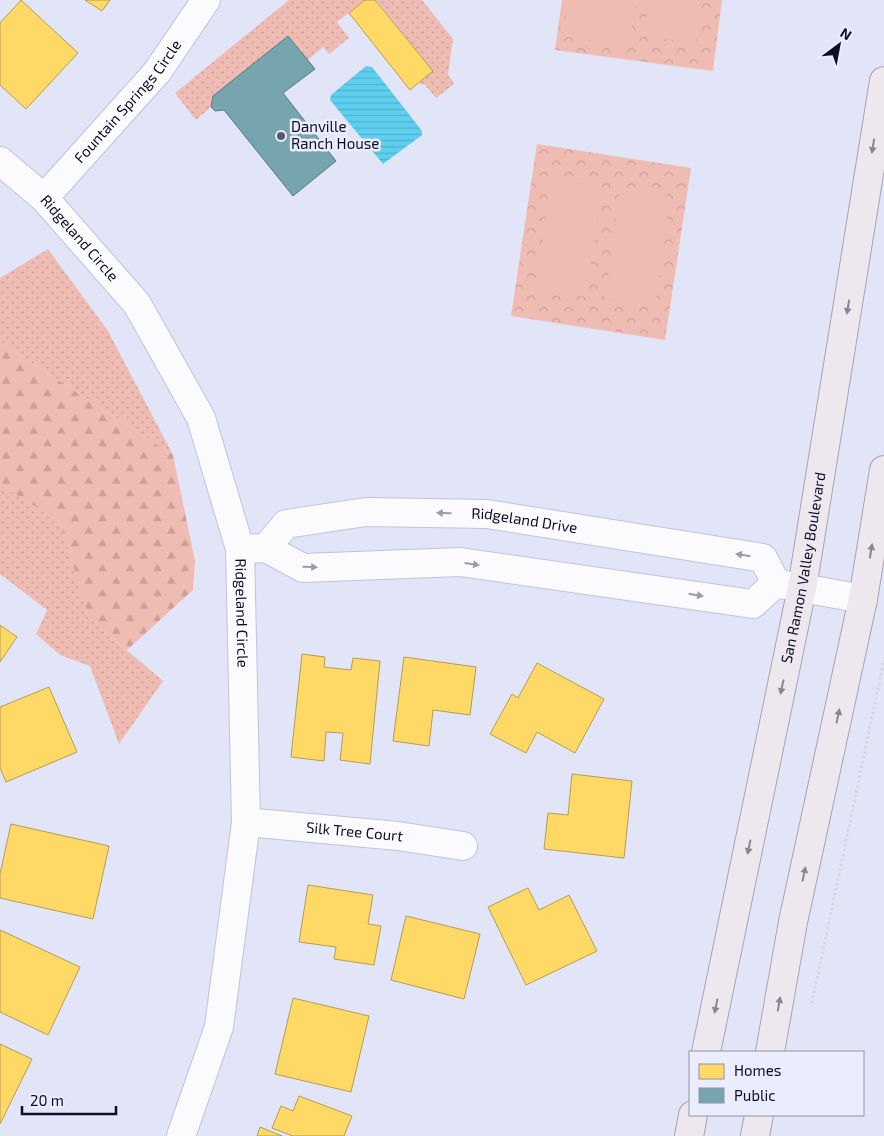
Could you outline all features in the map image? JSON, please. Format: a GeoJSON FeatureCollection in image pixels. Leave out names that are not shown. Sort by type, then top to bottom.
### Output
{"type":"FeatureCollection","features":[{"type":"Feature","properties":{"kind":"main road","name":"San Ramon Valley Boulevard"},"geometry":{"type":"LineString","coordinates":[[706,1051],[802,588],[884,81]]}},
{"type":"Feature","properties":{"kind":"main road"},"geometry":{"type":"LineString","coordinates":[[770,1051],[793,922],[863,599],[884,470]]}},
{"type":"Feature","properties":{"kind":"main road"},"geometry":{"type":"LineString","coordinates":[[689,1136],[693,1116]]}},
{"type":"Feature","properties":{"kind":"main road"},"geometry":{"type":"LineString","coordinates":[[755,1136],[759,1116]]}},
{"type":"Feature","properties":{"kind":"street","name":"Fountain Springs Circle"},"geometry":{"type":"LineString","coordinates":[[44,198],[157,72],[206,0]]}},
{"type":"Feature","properties":{"kind":"street","name":"Ridgeland Circle"},"geometry":{"type":"LineString","coordinates":[[0,161],[44,198],[138,304],[201,418],[253,549],[246,822],[219,1027],[182,1136]]}},
{"type":"Feature","properties":{"kind":"street","name":"Ridgeland Drive"},"geometry":{"type":"LineString","coordinates":[[253,549],[286,524],[366,512],[487,514],[763,558],[776,583]]}},
{"type":"Feature","properties":{"kind":"street"},"geometry":{"type":"LineString","coordinates":[[253,549],[303,568],[460,562],[753,604],[776,583],[863,599]]}},
{"type":"Feature","properties":{"kind":"street","name":"Silk Tree Court"},"geometry":{"type":"LineString","coordinates":[[246,822],[398,836],[463,846]]}},
{"type":"Feature","properties":{"kind":"path"},"geometry":{"type":"LineString","coordinates":[[811,1004],[884,660]]}},
{"type":"Feature","properties":{"kind":"green space"},"geometry":{"type":"Polygon","coordinates":[[[289,0],[365,0],[337,22],[349,38],[329,54],[323,47],[308,60],[288,36],[213,96],[211,107],[196,120],[175,93],[289,0]]]}},
{"type":"Feature","properties":{"kind":"green space"},"geometry":{"type":"Polygon","coordinates":[[[376,0],[422,0],[453,39],[448,74],[454,84],[436,98],[425,85],[419,83],[433,71],[376,0]]]}},
{"type":"Feature","properties":{"kind":"green space"},"geometry":{"type":"Polygon","coordinates":[[[562,0],[722,0],[713,71],[555,50],[562,0]]]}},
{"type":"Feature","properties":{"kind":"green space"},"geometry":{"type":"Polygon","coordinates":[[[568,0],[636,0],[629,46],[563,36],[568,0]]]}},
{"type":"Feature","properties":{"kind":"green space"},"geometry":{"type":"Polygon","coordinates":[[[650,0],[702,0],[696,44],[644,36],[650,0]]]}},
{"type":"Feature","properties":{"kind":"green space"},"geometry":{"type":"Polygon","coordinates":[[[537,144],[691,168],[665,340],[511,316],[537,144]]]}},
{"type":"Feature","properties":{"kind":"green space"},"geometry":{"type":"Polygon","coordinates":[[[552,179],[602,187],[586,297],[536,290],[552,179]]]}},
{"type":"Feature","properties":{"kind":"green space"},"geometry":{"type":"Polygon","coordinates":[[[620,188],[670,196],[655,306],[605,299],[620,188]]]}},
{"type":"Feature","properties":{"kind":"green space"},"geometry":{"type":"Polygon","coordinates":[[[48,249],[108,331],[173,455],[0,342],[0,278],[48,249]]]}},
{"type":"Feature","properties":{"kind":"green space"},"geometry":{"type":"Polygon","coordinates":[[[0,342],[173,455],[195,561],[193,590],[127,650],[88,617],[61,523],[0,484],[0,342]]]}},
{"type":"Feature","properties":{"kind":"green space"},"geometry":{"type":"Polygon","coordinates":[[[0,484],[61,523],[88,617],[163,681],[119,744],[90,666],[60,655],[36,634],[47,610],[0,574],[0,484]]]}},
{"type":"Feature","properties":{"kind":"water"},"geometry":{"type":"Polygon","coordinates":[[[366,66],[372,67],[422,131],[422,135],[383,164],[330,100],[331,95],[366,66]]]}},
{"type":"Feature","properties":{"kind":"building: Homes"},"geometry":{"type":"Polygon","coordinates":[[[21,0],[78,53],[26,109],[0,85],[0,23],[21,0]]]}},
{"type":"Feature","properties":{"kind":"building: Homes"},"geometry":{"type":"Polygon","coordinates":[[[85,0],[110,0],[102,11],[85,0]]]}},
{"type":"Feature","properties":{"kind":"building: Homes"},"geometry":{"type":"Polygon","coordinates":[[[365,0],[375,0],[433,71],[410,90],[349,13],[365,0]]]}},
{"type":"Feature","properties":{"kind":"building: Homes"},"geometry":{"type":"Polygon","coordinates":[[[0,625],[17,637],[0,662],[0,625]]]}},
{"type":"Feature","properties":{"kind":"building: Homes"},"geometry":{"type":"Polygon","coordinates":[[[302,654],[325,657],[324,667],[351,670],[353,658],[380,661],[370,764],[340,760],[343,733],[326,732],[324,761],[291,757],[302,654]]]}},
{"type":"Feature","properties":{"kind":"building: Homes"},"geometry":{"type":"Polygon","coordinates":[[[404,657],[476,667],[470,715],[433,710],[429,746],[393,741],[404,657]]]}},
{"type":"Feature","properties":{"kind":"building: Homes"},"geometry":{"type":"Polygon","coordinates":[[[537,663],[604,699],[575,753],[537,732],[526,753],[490,734],[512,694],[518,698],[537,663]]]}},
{"type":"Feature","properties":{"kind":"building: Homes"},"geometry":{"type":"Polygon","coordinates":[[[49,687],[77,752],[6,782],[0,768],[0,707],[49,687]]]}},
{"type":"Feature","properties":{"kind":"building: Homes"},"geometry":{"type":"Polygon","coordinates":[[[572,774],[632,781],[624,858],[544,849],[548,813],[568,815],[572,774]]]}},
{"type":"Feature","properties":{"kind":"building: Homes"},"geometry":{"type":"Polygon","coordinates":[[[11,824],[109,846],[93,919],[0,898],[0,874],[11,824]]]}},
{"type":"Feature","properties":{"kind":"building: Homes"},"geometry":{"type":"Polygon","coordinates":[[[308,885],[373,895],[368,924],[381,926],[374,965],[334,959],[336,947],[299,942],[308,885]]]}},
{"type":"Feature","properties":{"kind":"building: Homes"},"geometry":{"type":"Polygon","coordinates":[[[528,888],[539,910],[569,895],[597,951],[526,985],[488,907],[528,888]]]}},
{"type":"Feature","properties":{"kind":"building: Homes"},"geometry":{"type":"Polygon","coordinates":[[[406,916],[480,934],[464,999],[391,980],[406,916]]]}},
{"type":"Feature","properties":{"kind":"building: Homes"},"geometry":{"type":"Polygon","coordinates":[[[0,930],[80,967],[48,1035],[0,1012],[0,930]]]}},
{"type":"Feature","properties":{"kind":"building: Homes"},"geometry":{"type":"Polygon","coordinates":[[[293,998],[369,1016],[351,1092],[275,1074],[293,998]]]}},
{"type":"Feature","properties":{"kind":"building: Homes"},"geometry":{"type":"Polygon","coordinates":[[[0,1044],[32,1059],[0,1124],[0,1044]]]}},
{"type":"Feature","properties":{"kind":"building: Homes"},"geometry":{"type":"Polygon","coordinates":[[[299,1096],[352,1116],[344,1136],[293,1136],[272,1128],[281,1106],[293,1111],[299,1096]]]}},
{"type":"Feature","properties":{"kind":"building: Homes"},"geometry":{"type":"Polygon","coordinates":[[[260,1127],[282,1136],[257,1136],[260,1127]]]}},
{"type":"Feature","properties":{"kind":"building: Public","name":"Danville Ranch House"},"geometry":{"type":"Polygon","coordinates":[[[288,36],[315,69],[283,93],[336,161],[293,196],[224,110],[215,111],[211,107],[213,96],[288,36]]]}},
{"type":"Feature","properties":{"kind":"place","name":"Danville Ranch House"},"geometry":{"type":"Point","coordinates":[281,136]}}]}
